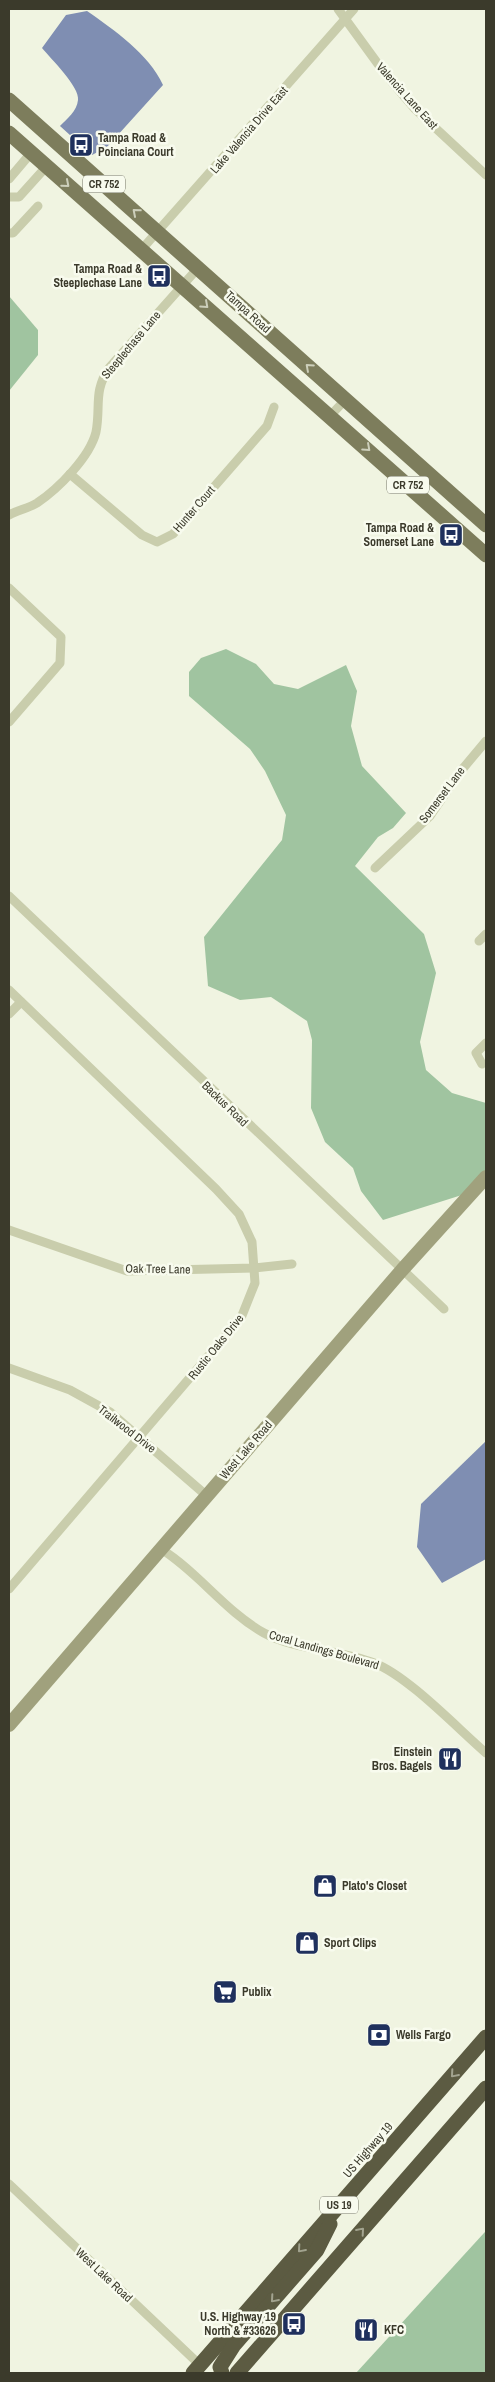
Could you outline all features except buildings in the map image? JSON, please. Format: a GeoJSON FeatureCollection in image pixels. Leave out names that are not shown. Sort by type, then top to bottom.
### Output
{"type":"FeatureCollection","features":[{"type":"Feature","properties":{"kind":"highway","name":"US Highway 19"},"geometry":{"type":"LineString","coordinates":[[197,2369],[486,2037]]}},
{"type":"Feature","properties":{"kind":"highway","name":"US 19"},"geometry":{"type":"LineString","coordinates":[[237,2373],[486,2088]]}},
{"type":"Feature","properties":{"kind":"highway"},"geometry":{"type":"LineString","coordinates":[[222,2373],[220,2367],[234,2345],[317,2250],[341,2202]]}},
{"type":"Feature","properties":{"kind":"main road","name":"Tampa Road"},"geometry":{"type":"LineString","coordinates":[[9,100],[486,525]]}},
{"type":"Feature","properties":{"kind":"main road","name":"Tampa Road"},"geometry":{"type":"LineString","coordinates":[[9,133],[486,555]]}},
{"type":"Feature","properties":{"kind":"street","name":"Valencia Lane East"},"geometry":{"type":"LineString","coordinates":[[338,9],[386,75],[415,109],[486,175]]}},
{"type":"Feature","properties":{"kind":"street","name":"Lake Valencia Drive East"},"geometry":{"type":"LineString","coordinates":[[142,250],[354,9]]}},
{"type":"Feature","properties":{"kind":"street"},"geometry":{"type":"LineString","coordinates":[[9,179],[31,153]]}},
{"type":"Feature","properties":{"kind":"street"},"geometry":{"type":"LineString","coordinates":[[9,197],[19,197],[46,167]]}},
{"type":"Feature","properties":{"kind":"street"},"geometry":{"type":"LineString","coordinates":[[9,233],[13,233],[38,206]]}},
{"type":"Feature","properties":{"kind":"street","name":"Steeplechase Lane"},"geometry":{"type":"LineString","coordinates":[[9,515],[36,504],[70,474],[88,450],[96,432],[100,382],[109,368],[198,268]]}},
{"type":"Feature","properties":{"kind":"street"},"geometry":{"type":"LineString","coordinates":[[330,416],[346,400]]}},
{"type":"Feature","properties":{"kind":"street","name":"Hunter Court"},"geometry":{"type":"LineString","coordinates":[[70,474],[142,535],[157,542],[173,534],[267,426],[274,407]]}},
{"type":"Feature","properties":{"kind":"street"},"geometry":{"type":"LineString","coordinates":[[9,588],[61,637],[60,663],[9,722]]}},
{"type":"Feature","properties":{"kind":"street","name":"Somerset Lane"},"geometry":{"type":"LineString","coordinates":[[375,868],[430,816],[460,772],[486,741]]}},
{"type":"Feature","properties":{"kind":"street","name":"Backus Road"},"geometry":{"type":"LineString","coordinates":[[9,896],[444,1309]]}},
{"type":"Feature","properties":{"kind":"street"},"geometry":{"type":"LineString","coordinates":[[479,942],[486,934]]}},
{"type":"Feature","properties":{"kind":"street","name":"Rustic Oaks Drive"},"geometry":{"type":"LineString","coordinates":[[9,990],[216,1189],[239,1214],[252,1242],[254,1268],[253,1292],[241,1318],[9,1589]]}},
{"type":"Feature","properties":{"kind":"street"},"geometry":{"type":"LineString","coordinates":[[9,1014],[21,1002]]}},
{"type":"Feature","properties":{"kind":"street"},"geometry":{"type":"LineString","coordinates":[[482,1064],[476,1053],[486,1043]]}},
{"type":"Feature","properties":{"kind":"street","name":"West Lake Road"},"geometry":{"type":"LineString","coordinates":[[9,1725],[402,1270],[486,1177]]}},
{"type":"Feature","properties":{"kind":"street","name":"Oak Tree Lane"},"geometry":{"type":"LineString","coordinates":[[9,1230],[127,1270],[254,1268],[292,1264]]}},
{"type":"Feature","properties":{"kind":"street","name":"Trailwood Drive"},"geometry":{"type":"LineString","coordinates":[[9,1368],[70,1390],[110,1412],[207,1496]]}},
{"type":"Feature","properties":{"kind":"street","name":"Coral Landings Boulevard"},"geometry":{"type":"LineString","coordinates":[[161,1549],[242,1618],[265,1633],[287,1642],[374,1663],[397,1675],[486,1753]]}},
{"type":"Feature","properties":{"kind":"street","name":"West Lake Road"},"geometry":{"type":"LineString","coordinates":[[9,2184],[197,2369]]}},
{"type":"Feature","properties":{"kind":"green space"},"geometry":{"type":"Polygon","coordinates":[[[9,296],[38,330],[38,355],[9,391],[9,296]]]}},
{"type":"Feature","properties":{"kind":"green space"},"geometry":{"type":"Polygon","coordinates":[[[226,649],[256,664],[274,684],[298,689],[346,665],[357,691],[351,726],[362,766],[406,813],[393,828],[378,837],[355,866],[424,934],[436,973],[420,1042],[426,1070],[452,1093],[486,1103],[486,1170],[465,1194],[383,1220],[361,1191],[353,1168],[325,1142],[311,1108],[312,1040],[307,1021],[271,997],[240,1000],[208,986],[204,937],[282,840],[286,815],[265,771],[250,749],[189,696],[189,672],[201,658],[226,649]]]}},
{"type":"Feature","properties":{"kind":"green space"},"geometry":{"type":"Polygon","coordinates":[[[486,2231],[486,2373],[356,2373],[484,2233],[486,2231]]]}},
{"type":"Feature","properties":{"kind":"water"},"geometry":{"type":"Polygon","coordinates":[[[87,11],[140,53],[157,74],[163,85],[107,147],[92,155],[60,126],[76,108],[77,94],[70,81],[42,48],[66,15],[87,11]]]}},
{"type":"Feature","properties":{"kind":"water"},"geometry":{"type":"Polygon","coordinates":[[[486,1441],[486,1559],[442,1583],[417,1547],[421,1504],[486,1441]]]}},
{"type":"Feature","properties":{"kind":"place","name":"Tampa Road & Poinciana Court"},"geometry":{"type":"Point","coordinates":[81,145]}},
{"type":"Feature","properties":{"kind":"place","name":"Tampa Road & Steeplechase Lane"},"geometry":{"type":"Point","coordinates":[159,276]}},
{"type":"Feature","properties":{"kind":"place","name":"Tampa Road & Somerset Lane"},"geometry":{"type":"Point","coordinates":[451,535]}},
{"type":"Feature","properties":{"kind":"place","name":"Einstein Bros. Bagels"},"geometry":{"type":"Point","coordinates":[450,1759]}},
{"type":"Feature","properties":{"kind":"place","name":"Plato's Closet"},"geometry":{"type":"Point","coordinates":[325,1886]}},
{"type":"Feature","properties":{"kind":"place","name":"Sport Clips"},"geometry":{"type":"Point","coordinates":[307,1943]}},
{"type":"Feature","properties":{"kind":"place","name":"Publix"},"geometry":{"type":"Point","coordinates":[225,1992]}},
{"type":"Feature","properties":{"kind":"place","name":"Wells Fargo"},"geometry":{"type":"Point","coordinates":[379,2035]}},
{"type":"Feature","properties":{"kind":"place","name":"U.S. Highway 19 North & #33626"},"geometry":{"type":"Point","coordinates":[294,2324]}},
{"type":"Feature","properties":{"kind":"place","name":"KFC"},"geometry":{"type":"Point","coordinates":[366,2330]}}]}
